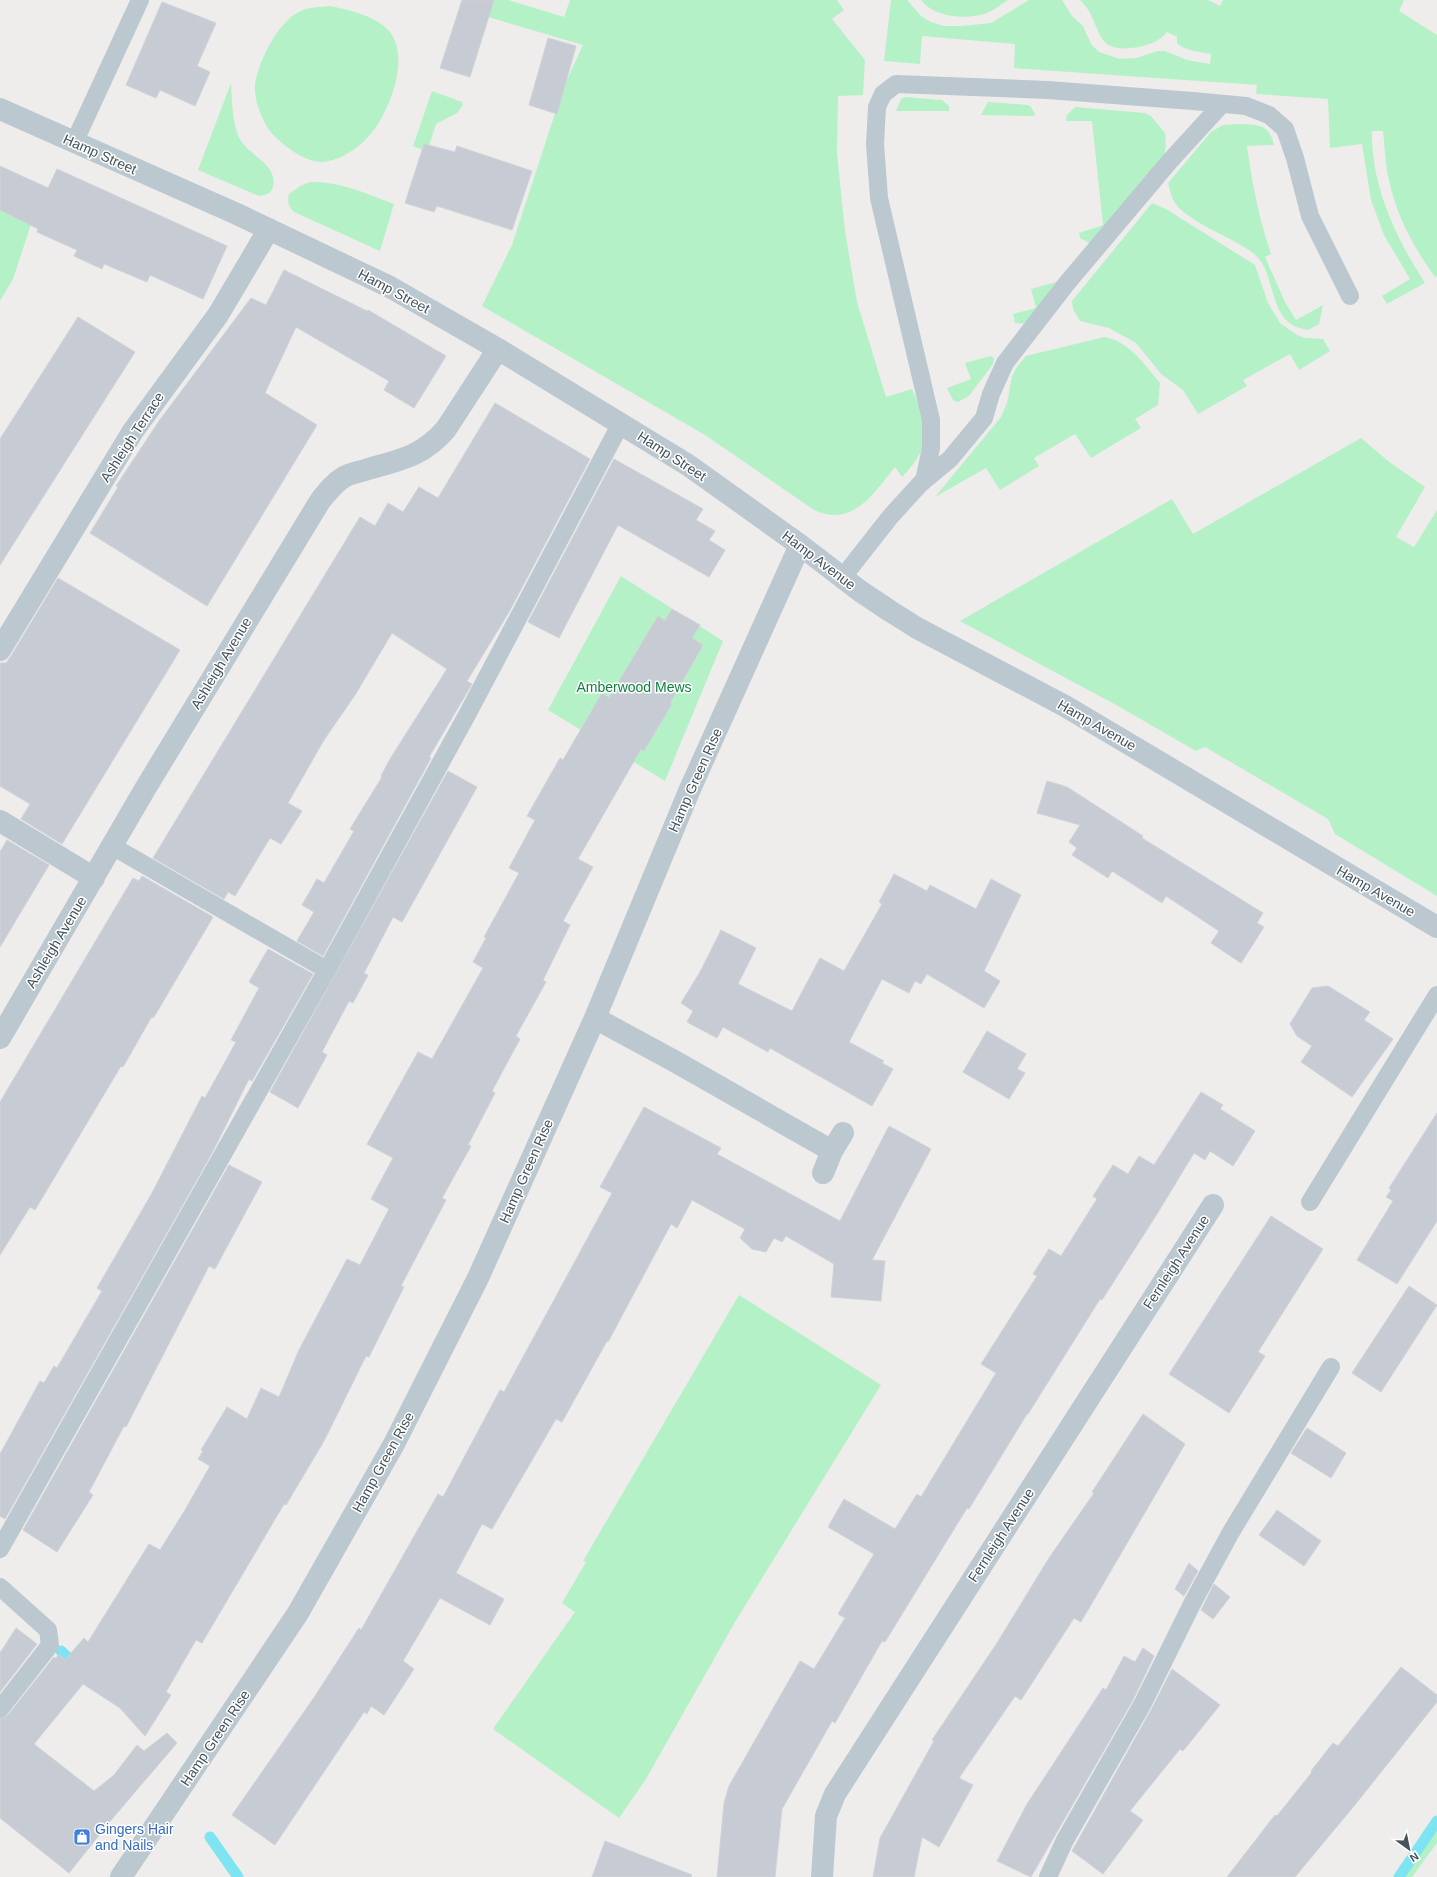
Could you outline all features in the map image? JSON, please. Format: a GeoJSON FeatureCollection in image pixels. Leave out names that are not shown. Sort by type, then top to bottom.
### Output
{"type":"FeatureCollection","features":[{"type":"Feature","properties":{"kind":"street","name":"Hamp Street"},"geometry":{"type":"LineString","coordinates":[[0,109],[269,229],[390,286],[498,348],[621,423],[688,465],[763,518]]}},
{"type":"Feature","properties":{"kind":"street","name":"Ashleigh Terrace"},"geometry":{"type":"LineString","coordinates":[[0,650],[133,431],[218,315],[269,229]]}},
{"type":"Feature","properties":{"kind":"street","name":"Ashleigh Avenue"},"geometry":{"type":"LineString","coordinates":[[0,1038],[235,638],[320,501],[334,484],[346,476],[405,458],[425,450],[446,429],[498,348]]}},
{"type":"Feature","properties":{"kind":"street","name":"Hamp Avenue"},"geometry":{"type":"LineString","coordinates":[[763,518],[860,591],[917,628],[1065,706],[1437,926]]}},
{"type":"Feature","properties":{"kind":"street","name":"Hamp Green Rise"},"geometry":{"type":"LineString","coordinates":[[121,1877],[298,1613],[394,1444],[478,1278],[595,1018],[690,789],[800,545]]}},
{"type":"Feature","properties":{"kind":"street"},"geometry":{"type":"LineString","coordinates":[[0,821],[94,878]]}},
{"type":"Feature","properties":{"kind":"street"},"geometry":{"type":"LineString","coordinates":[[595,1018],[676,1062],[832,1151]]}},
{"type":"Feature","properties":{"kind":"street"},"geometry":{"type":"LineString","coordinates":[[823,1173],[832,1151],[843,1133]]}},
{"type":"Feature","properties":{"kind":"street","name":"Fernleigh Avenue"},"geometry":{"type":"LineString","coordinates":[[822,1877],[826,1816],[835,1794],[1213,1205]]}},
{"type":"Feature","properties":{"kind":"lane"},"geometry":{"type":"LineString","coordinates":[[74,143],[140,0]]}},
{"type":"Feature","properties":{"kind":"lane"},"geometry":{"type":"LineString","coordinates":[[924,480],[931,448],[930,420],[880,198],[875,144],[877,107],[882,94],[896,84],[945,84],[1222,104],[1246,106],[1269,115],[1285,130],[1295,158],[1310,216],[1350,296]]}},
{"type":"Feature","properties":{"kind":"lane"},"geometry":{"type":"LineString","coordinates":[[842,577],[890,517],[924,480],[950,459],[984,418],[991,394],[1006,363],[1063,289],[1169,162],[1222,104]]}},
{"type":"Feature","properties":{"kind":"lane"},"geometry":{"type":"LineString","coordinates":[[0,1549],[328,970],[468,713],[621,423]]}},
{"type":"Feature","properties":{"kind":"lane"},"geometry":{"type":"LineString","coordinates":[[112,846],[328,970]]}},
{"type":"Feature","properties":{"kind":"lane"},"geometry":{"type":"LineString","coordinates":[[1310,1202],[1437,995]]}},
{"type":"Feature","properties":{"kind":"lane"},"geometry":{"type":"LineString","coordinates":[[1048,1877],[1065,1840],[1142,1705],[1194,1600],[1231,1532],[1331,1367]]}},
{"type":"Feature","properties":{"kind":"lane"},"geometry":{"type":"LineString","coordinates":[[0,1587],[48,1630],[50,1645],[0,1709]]}},
{"type":"Feature","properties":{"kind":"green space"},"geometry":{"type":"Polygon","coordinates":[[[468,0],[508,0],[564,17],[570,0],[837,0],[844,10],[832,19],[865,60],[863,95],[838,96],[837,154],[845,231],[857,302],[886,397],[912,389],[922,414],[924,425],[925,435],[919,455],[902,477],[895,467],[870,497],[851,511],[840,515],[828,514],[814,510],[705,435],[482,306],[512,245],[564,86],[583,45],[481,15],[468,0]]]}},
{"type":"Feature","properties":{"kind":"green space"},"geometry":{"type":"Polygon","coordinates":[[[891,0],[907,0],[921,16],[931,22],[944,26],[962,26],[991,23],[1029,0],[1062,0],[1072,16],[1083,26],[1091,44],[1099,52],[1120,59],[1136,58],[1158,51],[1165,51],[1187,60],[1210,64],[1211,54],[1193,51],[1182,47],[1177,43],[1177,37],[1167,32],[1158,40],[1146,45],[1123,48],[1112,47],[1105,42],[1100,35],[1087,9],[1080,0],[1208,0],[1220,6],[1223,0],[1404,0],[1399,11],[1437,35],[1437,276],[1435,277],[1420,255],[1396,206],[1388,174],[1383,131],[1372,131],[1376,172],[1387,211],[1404,248],[1425,283],[1387,304],[1382,296],[1410,279],[1384,235],[1371,200],[1362,144],[1330,148],[1328,99],[1256,94],[1257,85],[1014,68],[1015,44],[922,36],[920,64],[884,61],[891,0]]]}},
{"type":"Feature","properties":{"kind":"green space"},"geometry":{"type":"Polygon","coordinates":[[[921,0],[1008,0],[987,13],[961,17],[934,11],[921,0]]]}},
{"type":"Feature","properties":{"kind":"green space"},"geometry":{"type":"Polygon","coordinates":[[[330,6],[362,14],[384,26],[390,32],[396,43],[398,69],[386,110],[368,137],[344,156],[329,161],[318,162],[310,160],[291,150],[271,132],[265,124],[258,107],[255,84],[257,74],[266,52],[278,31],[286,22],[303,10],[330,6]]]}},
{"type":"Feature","properties":{"kind":"green space"},"geometry":{"type":"Polygon","coordinates":[[[231,83],[233,116],[238,135],[247,148],[266,165],[274,179],[272,189],[266,195],[259,196],[198,170],[231,83]]]}},
{"type":"Feature","properties":{"kind":"green space"},"geometry":{"type":"Polygon","coordinates":[[[432,91],[462,102],[463,105],[457,113],[436,124],[429,146],[423,150],[413,146],[432,91]]]}},
{"type":"Feature","properties":{"kind":"green space"},"geometry":{"type":"Polygon","coordinates":[[[905,97],[942,100],[949,106],[949,111],[896,111],[901,99],[905,97]]]}},
{"type":"Feature","properties":{"kind":"green space"},"geometry":{"type":"Polygon","coordinates":[[[988,102],[1028,105],[1035,114],[1034,116],[981,115],[988,102]]]}},
{"type":"Feature","properties":{"kind":"green space"},"geometry":{"type":"Polygon","coordinates":[[[1075,107],[1145,113],[1151,116],[1165,133],[1166,146],[1163,160],[1095,241],[1089,243],[1080,238],[1079,233],[1103,225],[1092,121],[1066,121],[1067,115],[1075,107]]]}},
{"type":"Feature","properties":{"kind":"green space"},"geometry":{"type":"Polygon","coordinates":[[[1240,124],[1263,127],[1272,138],[1274,145],[1247,146],[1256,200],[1271,254],[1265,257],[1285,302],[1296,320],[1323,305],[1319,324],[1308,330],[1295,326],[1286,320],[1275,300],[1265,268],[1257,256],[1246,248],[1187,215],[1175,203],[1172,196],[1168,183],[1211,132],[1223,125],[1240,124]]]}},
{"type":"Feature","properties":{"kind":"green space"},"geometry":{"type":"Polygon","coordinates":[[[310,182],[321,182],[343,186],[394,204],[380,251],[294,212],[288,204],[289,194],[300,186],[310,182]]]}},
{"type":"Feature","properties":{"kind":"green space"},"geometry":{"type":"Polygon","coordinates":[[[1152,203],[1166,209],[1255,265],[1268,303],[1280,323],[1297,335],[1305,338],[1323,339],[1330,351],[1299,370],[1290,354],[1243,380],[1247,386],[1198,414],[1183,390],[1161,374],[1136,343],[1109,328],[1080,321],[1073,309],[1072,301],[1152,203]]]}},
{"type":"Feature","properties":{"kind":"green space"},"geometry":{"type":"Polygon","coordinates":[[[0,210],[31,224],[13,279],[0,301],[0,210]]]}},
{"type":"Feature","properties":{"kind":"green space"},"geometry":{"type":"Polygon","coordinates":[[[1056,282],[1026,324],[1015,323],[1013,314],[1036,308],[1031,289],[1056,282]]]}},
{"type":"Feature","properties":{"kind":"green space"},"geometry":{"type":"Polygon","coordinates":[[[1104,337],[1113,339],[1129,348],[1160,383],[1158,405],[1135,419],[1141,428],[1091,458],[1075,434],[1034,458],[1039,466],[1000,490],[986,468],[935,497],[1001,417],[1007,403],[1012,376],[1026,356],[1104,337]]]}},
{"type":"Feature","properties":{"kind":"green space"},"geometry":{"type":"Polygon","coordinates":[[[991,356],[994,358],[993,364],[969,396],[958,402],[953,400],[947,388],[971,379],[965,363],[991,356]]]}},
{"type":"Feature","properties":{"kind":"green space"},"geometry":{"type":"Polygon","coordinates":[[[1361,438],[1388,461],[1425,487],[1396,537],[1414,547],[1437,510],[1437,896],[1335,834],[1328,819],[1205,747],[1196,751],[1118,706],[960,621],[1172,499],[1193,534],[1361,438]]]}},
{"type":"Feature","properties":{"kind":"green space","name":"Amberwood Mews"},"geometry":{"type":"Polygon","coordinates":[[[621,576],[723,641],[665,781],[548,710],[621,576]]]}},
{"type":"Feature","properties":{"kind":"green space"},"geometry":{"type":"Polygon","coordinates":[[[739,1295],[881,1385],[735,1622],[646,1779],[619,1818],[493,1729],[575,1612],[562,1603],[586,1562],[583,1561],[739,1295]]]}},
{"type":"Feature","properties":{"kind":"green space"},"geometry":{"type":"Polygon","coordinates":[[[1437,1829],[1437,1843],[1412,1877],[1404,1877],[1437,1829]]]}},
{"type":"Feature","properties":{"kind":"building"},"geometry":{"type":"Polygon","coordinates":[[[462,0],[494,0],[470,77],[440,68],[462,0]]]}},
{"type":"Feature","properties":{"kind":"building"},"geometry":{"type":"Polygon","coordinates":[[[162,2],[216,23],[197,66],[210,72],[195,106],[160,90],[156,98],[126,85],[162,2]]]}},
{"type":"Feature","properties":{"kind":"building"},"geometry":{"type":"Polygon","coordinates":[[[548,38],[576,46],[557,114],[529,105],[548,38]]]}},
{"type":"Feature","properties":{"kind":"building"},"geometry":{"type":"Polygon","coordinates":[[[424,144],[455,152],[457,146],[532,171],[512,230],[437,206],[434,212],[405,203],[424,144]]]}},
{"type":"Feature","properties":{"kind":"building"},"geometry":{"type":"Polygon","coordinates":[[[0,166],[48,188],[57,169],[227,246],[203,299],[150,275],[147,282],[104,264],[102,269],[74,256],[77,250],[37,232],[38,229],[0,210],[0,166]]]}},
{"type":"Feature","properties":{"kind":"building"},"geometry":{"type":"Polygon","coordinates":[[[284,270],[367,311],[368,310],[446,356],[414,408],[384,390],[389,381],[296,327],[265,393],[317,425],[207,606],[90,533],[118,487],[116,486],[159,421],[251,298],[266,305],[284,270]]]}},
{"type":"Feature","properties":{"kind":"building"},"geometry":{"type":"Polygon","coordinates":[[[78,317],[135,352],[0,565],[0,439],[78,317]]]}},
{"type":"Feature","properties":{"kind":"building"},"geometry":{"type":"Polygon","coordinates":[[[495,403],[590,459],[509,612],[467,681],[472,684],[429,757],[431,758],[323,956],[297,941],[314,912],[302,905],[317,879],[324,883],[354,831],[350,829],[382,777],[381,776],[390,759],[447,669],[392,633],[355,695],[324,740],[288,803],[302,811],[281,844],[270,838],[235,896],[228,892],[224,899],[153,858],[360,517],[375,526],[388,503],[403,512],[419,487],[438,498],[495,403]]]}},
{"type":"Feature","properties":{"kind":"building"},"geometry":{"type":"Polygon","coordinates":[[[614,459],[703,509],[696,520],[715,531],[709,540],[725,550],[709,577],[618,525],[559,638],[528,622],[614,459]]]}},
{"type":"Feature","properties":{"kind":"building"},"geometry":{"type":"Polygon","coordinates":[[[58,578],[180,650],[62,844],[21,819],[30,804],[0,786],[0,663],[6,663],[11,656],[58,578]]]}},
{"type":"Feature","properties":{"kind":"building"},"geometry":{"type":"Polygon","coordinates":[[[672,609],[700,625],[692,638],[703,645],[670,703],[672,704],[644,751],[641,749],[578,859],[593,867],[563,921],[570,925],[543,980],[546,982],[516,1036],[520,1039],[492,1091],[495,1093],[468,1145],[471,1146],[442,1198],[446,1200],[401,1286],[404,1287],[369,1357],[366,1356],[324,1441],[286,1505],[284,1504],[202,1643],[196,1640],[166,1692],[171,1695],[145,1736],[120,1708],[83,1684],[34,1744],[94,1791],[114,1775],[137,1745],[144,1751],[167,1733],[177,1743],[112,1819],[69,1873],[0,1818],[0,1719],[8,1715],[54,1657],[55,1659],[59,1654],[65,1660],[84,1638],[88,1642],[149,1544],[160,1550],[185,1510],[210,1466],[198,1459],[203,1451],[201,1450],[227,1407],[247,1419],[261,1388],[279,1397],[299,1350],[347,1259],[360,1265],[389,1209],[371,1199],[393,1158],[367,1144],[418,1052],[432,1059],[483,968],[473,962],[486,938],[484,937],[519,873],[509,868],[535,820],[527,816],[560,758],[563,760],[602,693],[609,698],[658,616],[665,621],[672,609]]]}},
{"type":"Feature","properties":{"kind":"building"},"geometry":{"type":"Polygon","coordinates":[[[448,771],[477,787],[402,922],[393,917],[364,973],[368,975],[353,1003],[349,1001],[322,1052],[327,1055],[298,1108],[270,1092],[448,771]]]}},
{"type":"Feature","properties":{"kind":"building"},"geometry":{"type":"Polygon","coordinates":[[[1047,781],[1067,787],[1143,836],[1142,838],[1263,913],[1257,923],[1264,927],[1241,963],[1211,943],[1219,931],[1166,896],[1162,903],[1112,871],[1108,878],[1072,855],[1077,848],[1069,842],[1080,825],[1037,813],[1047,781]]]}},
{"type":"Feature","properties":{"kind":"building"},"geometry":{"type":"Polygon","coordinates":[[[7,840],[49,865],[0,947],[0,852],[7,840]]]}},
{"type":"Feature","properties":{"kind":"building"},"geometry":{"type":"Polygon","coordinates":[[[894,874],[927,891],[930,885],[976,909],[991,879],[1021,895],[984,971],[1000,981],[984,1008],[927,974],[921,984],[915,981],[909,993],[882,979],[849,1042],[884,1061],[882,1063],[893,1069],[872,1106],[770,1048],[768,1052],[723,1027],[717,1038],[687,1022],[693,1011],[681,1003],[700,972],[721,930],[756,948],[738,984],[792,1011],[820,958],[844,971],[882,904],[879,902],[894,874]]]}},
{"type":"Feature","properties":{"kind":"building"},"geometry":{"type":"Polygon","coordinates":[[[142,876],[213,917],[154,1017],[151,1018],[123,1067],[121,1066],[35,1210],[30,1207],[0,1255],[0,1102],[133,878],[139,881],[142,876]]]}},
{"type":"Feature","properties":{"kind":"building"},"geometry":{"type":"Polygon","coordinates":[[[268,949],[313,974],[252,1081],[249,1079],[211,1155],[5,1519],[0,1516],[0,1454],[40,1381],[44,1383],[54,1366],[57,1368],[102,1291],[97,1288],[152,1193],[202,1096],[205,1098],[236,1042],[231,1040],[259,988],[249,982],[268,949]]]}},
{"type":"Feature","properties":{"kind":"building"},"geometry":{"type":"Polygon","coordinates":[[[1328,986],[1370,1012],[1364,1020],[1393,1039],[1352,1097],[1301,1062],[1312,1046],[1297,1036],[1290,1024],[1312,988],[1328,986]]]}},
{"type":"Feature","properties":{"kind":"building"},"geometry":{"type":"Polygon","coordinates":[[[987,1031],[1026,1054],[1017,1069],[1025,1073],[1009,1099],[963,1072],[987,1031]]]}},
{"type":"Feature","properties":{"kind":"building"},"geometry":{"type":"Polygon","coordinates":[[[1201,1092],[1223,1105],[1220,1109],[1255,1131],[1233,1166],[1210,1151],[1205,1160],[1194,1153],[1102,1300],[1100,1299],[969,1509],[967,1508],[885,1642],[882,1641],[835,1723],[832,1721],[782,1809],[775,1877],[717,1877],[724,1803],[729,1786],[800,1661],[814,1669],[845,1618],[838,1614],[874,1554],[828,1527],[844,1499],[895,1529],[917,1494],[921,1497],[996,1373],[981,1364],[1037,1276],[1033,1274],[1049,1249],[1061,1256],[1097,1199],[1093,1196],[1113,1165],[1128,1174],[1139,1156],[1154,1165],[1201,1092]]]}},
{"type":"Feature","properties":{"kind":"building"},"geometry":{"type":"Polygon","coordinates":[[[644,1107],[721,1148],[717,1154],[840,1221],[889,1126],[931,1149],[872,1260],[885,1261],[881,1301],[831,1297],[834,1264],[786,1236],[782,1242],[774,1238],[766,1252],[752,1249],[740,1238],[745,1229],[692,1200],[677,1228],[671,1224],[608,1342],[607,1341],[562,1422],[556,1419],[492,1529],[482,1524],[456,1573],[504,1599],[490,1625],[440,1598],[403,1661],[414,1669],[384,1715],[371,1706],[367,1714],[364,1712],[275,1845],[232,1815],[315,1696],[359,1628],[361,1630],[438,1494],[443,1497],[500,1390],[504,1392],[612,1193],[600,1187],[644,1107]]]}},
{"type":"Feature","properties":{"kind":"building"},"geometry":{"type":"Polygon","coordinates":[[[1437,1113],[1437,1221],[1397,1284],[1357,1260],[1393,1201],[1386,1197],[1391,1190],[1389,1188],[1437,1113]]]}},
{"type":"Feature","properties":{"kind":"building"},"geometry":{"type":"Polygon","coordinates":[[[229,1165],[262,1182],[215,1269],[209,1266],[126,1427],[124,1426],[89,1492],[93,1495],[57,1552],[23,1530],[229,1165]]]}},
{"type":"Feature","properties":{"kind":"building"},"geometry":{"type":"Polygon","coordinates":[[[1271,1216],[1323,1249],[1258,1352],[1265,1356],[1229,1413],[1169,1374],[1271,1216]]]}},
{"type":"Feature","properties":{"kind":"building"},"geometry":{"type":"Polygon","coordinates":[[[1409,1286],[1437,1305],[1381,1392],[1352,1373],[1409,1286]]]}},
{"type":"Feature","properties":{"kind":"building"},"geometry":{"type":"Polygon","coordinates":[[[1143,1414],[1185,1444],[1081,1622],[1074,1618],[1021,1700],[1015,1696],[959,1778],[973,1785],[939,1847],[922,1837],[914,1877],[873,1877],[880,1838],[934,1741],[932,1740],[997,1643],[1049,1558],[1094,1493],[1092,1492],[1143,1414]]]}},
{"type":"Feature","properties":{"kind":"building"},"geometry":{"type":"Polygon","coordinates":[[[1307,1428],[1346,1453],[1331,1478],[1291,1453],[1307,1428]]]}},
{"type":"Feature","properties":{"kind":"building"},"geometry":{"type":"Polygon","coordinates":[[[1277,1510],[1321,1541],[1304,1566],[1259,1535],[1277,1510]]]}},
{"type":"Feature","properties":{"kind":"building"},"geometry":{"type":"Polygon","coordinates":[[[1189,1563],[1198,1571],[1184,1596],[1175,1589],[1189,1563]]]}},
{"type":"Feature","properties":{"kind":"building"},"geometry":{"type":"Polygon","coordinates":[[[1214,1584],[1230,1597],[1213,1619],[1201,1610],[1214,1584]]]}},
{"type":"Feature","properties":{"kind":"building"},"geometry":{"type":"Polygon","coordinates":[[[16,1628],[37,1644],[0,1692],[0,1653],[16,1628]]]}},
{"type":"Feature","properties":{"kind":"building"},"geometry":{"type":"Polygon","coordinates":[[[1143,1648],[1154,1656],[1133,1700],[1031,1877],[997,1861],[1027,1804],[1103,1688],[1106,1690],[1124,1656],[1135,1662],[1143,1648]]]}},
{"type":"Feature","properties":{"kind":"building"},"geometry":{"type":"Polygon","coordinates":[[[1401,1667],[1437,1695],[1437,1702],[1354,1806],[1295,1877],[1227,1877],[1275,1815],[1277,1816],[1312,1772],[1311,1771],[1333,1743],[1338,1746],[1401,1667]]]}},
{"type":"Feature","properties":{"kind":"building"},"geometry":{"type":"Polygon","coordinates":[[[1172,1669],[1220,1705],[1183,1751],[1180,1749],[1130,1811],[1143,1820],[1103,1874],[1072,1851],[1151,1710],[1172,1669]]]}},
{"type":"Feature","properties":{"kind":"building"},"geometry":{"type":"Polygon","coordinates":[[[605,1841],[692,1875],[691,1877],[592,1877],[605,1841]]]}},
{"type":"Feature","properties":{"kind":"waterway"},"geometry":{"type":"LineString","coordinates":[[61,1651],[78,1667]]}},
{"type":"Feature","properties":{"kind":"waterway"},"geometry":{"type":"LineString","coordinates":[[1399,1877],[1437,1821]]}},
{"type":"Feature","properties":{"kind":"waterway"},"geometry":{"type":"LineString","coordinates":[[210,1837],[238,1877]]}},
{"type":"Feature","properties":{"kind":"place","name":"Gingers Hair and Nails"},"geometry":{"type":"Point","coordinates":[82,1837]}}]}
